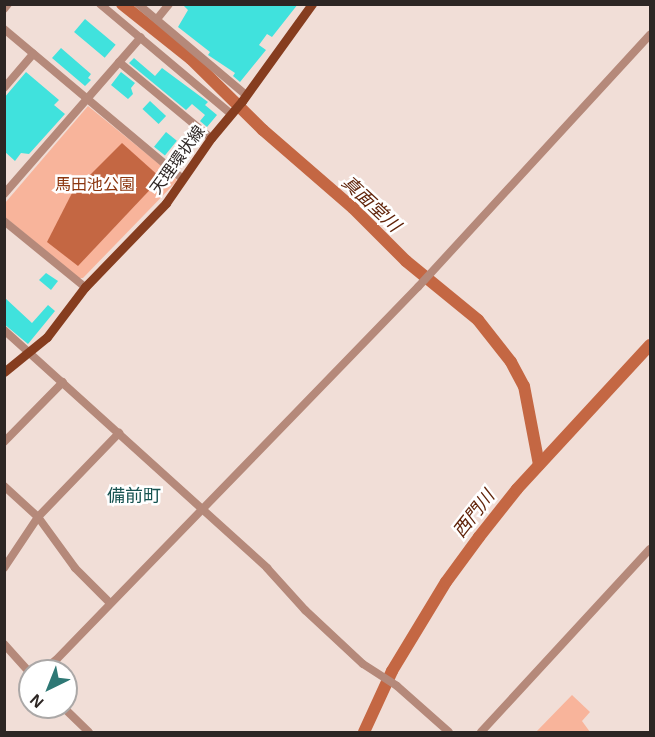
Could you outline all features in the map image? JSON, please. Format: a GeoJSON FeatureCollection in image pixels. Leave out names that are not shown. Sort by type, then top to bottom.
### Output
{"type":"FeatureCollection","features":[{"type":"Feature","properties":{"kind":"main road","name":"天理環状線"},"geometry":{"type":"LineString","coordinates":[[4,372],[47,337],[85,286],[166,203],[211,138],[244,98],[312,4]]}},
{"type":"Feature","properties":{"kind":"street"},"geometry":{"type":"LineString","coordinates":[[4,9],[8,4]]}},
{"type":"Feature","properties":{"kind":"street"},"geometry":{"type":"LineString","coordinates":[[100,4],[232,113]]}},
{"type":"Feature","properties":{"kind":"street"},"geometry":{"type":"LineString","coordinates":[[138,4],[244,98]]}},
{"type":"Feature","properties":{"kind":"street"},"geometry":{"type":"LineString","coordinates":[[157,19],[169,4]]}},
{"type":"Feature","properties":{"kind":"street"},"geometry":{"type":"LineString","coordinates":[[4,29],[183,179]]}},
{"type":"Feature","properties":{"kind":"street"},"geometry":{"type":"LineString","coordinates":[[53,659],[433,272],[651,35]]}},
{"type":"Feature","properties":{"kind":"street"},"geometry":{"type":"LineString","coordinates":[[4,194],[141,37]]}},
{"type":"Feature","properties":{"kind":"street"},"geometry":{"type":"LineString","coordinates":[[4,88],[33,54]]}},
{"type":"Feature","properties":{"kind":"street"},"geometry":{"type":"LineString","coordinates":[[119,62],[211,138]]}},
{"type":"Feature","properties":{"kind":"street"},"geometry":{"type":"LineString","coordinates":[[4,221],[85,286]]}},
{"type":"Feature","properties":{"kind":"street"},"geometry":{"type":"LineString","coordinates":[[4,330],[267,568],[304,610],[373,672],[396,686],[449,732]]}},
{"type":"Feature","properties":{"kind":"street"},"geometry":{"type":"LineString","coordinates":[[4,442],[63,382]]}},
{"type":"Feature","properties":{"kind":"street"},"geometry":{"type":"LineString","coordinates":[[4,568],[38,517],[119,433]]}},
{"type":"Feature","properties":{"kind":"street"},"geometry":{"type":"LineString","coordinates":[[4,486],[38,517],[75,568],[110,603]]}},
{"type":"Feature","properties":{"kind":"street"},"geometry":{"type":"LineString","coordinates":[[481,732],[651,549]]}},
{"type":"Feature","properties":{"kind":"street"},"geometry":{"type":"LineString","coordinates":[[4,644],[18,660]]}},
{"type":"Feature","properties":{"kind":"street"},"geometry":{"type":"LineString","coordinates":[[75,719],[89,732]]}},
{"type":"Feature","properties":{"kind":"green space","name":"馬田池公園"},"geometry":{"type":"Polygon","coordinates":[[[88,106],[174,176],[177,181],[83,278],[79,278],[5,217],[5,203],[88,106]]]}},
{"type":"Feature","properties":{"kind":"green space"},"geometry":{"type":"Polygon","coordinates":[[[572,695],[590,712],[582,721],[590,732],[536,732],[572,695]]]}},
{"type":"Feature","properties":{"kind":"shaded area"},"geometry":{"type":"Polygon","coordinates":[[[122,143],[161,178],[78,266],[47,242],[72,193],[122,143]]]}},
{"type":"Feature","properties":{"kind":"building"},"geometry":{"type":"Polygon","coordinates":[[[182,4],[298,4],[272,37],[267,34],[259,45],[266,50],[240,82],[233,76],[235,73],[208,55],[210,52],[178,27],[188,10],[182,4]]]}},
{"type":"Feature","properties":{"kind":"building"},"geometry":{"type":"Polygon","coordinates":[[[85,19],[116,45],[105,58],[74,32],[85,19]]]}},
{"type":"Feature","properties":{"kind":"building"},"geometry":{"type":"Polygon","coordinates":[[[61,48],[91,74],[88,78],[91,80],[85,86],[52,58],[61,48]]]}},
{"type":"Feature","properties":{"kind":"building"},"geometry":{"type":"Polygon","coordinates":[[[134,58],[155,76],[162,68],[208,102],[205,105],[217,115],[207,127],[200,121],[205,115],[192,104],[186,110],[129,63],[134,58]]]}},
{"type":"Feature","properties":{"kind":"building"},"geometry":{"type":"Polygon","coordinates":[[[26,72],[59,100],[54,105],[65,114],[29,154],[21,153],[15,161],[4,151],[4,98],[26,72]]]}},
{"type":"Feature","properties":{"kind":"building"},"geometry":{"type":"Polygon","coordinates":[[[121,72],[135,83],[131,88],[133,94],[128,99],[111,85],[121,72]]]}},
{"type":"Feature","properties":{"kind":"building"},"geometry":{"type":"Polygon","coordinates":[[[150,101],[166,116],[159,124],[142,109],[150,101]]]}},
{"type":"Feature","properties":{"kind":"building"},"geometry":{"type":"Polygon","coordinates":[[[166,132],[177,141],[165,156],[154,147],[166,132]]]}},
{"type":"Feature","properties":{"kind":"building"},"geometry":{"type":"Polygon","coordinates":[[[46,273],[58,281],[51,290],[39,280],[46,273]]]}},
{"type":"Feature","properties":{"kind":"building"},"geometry":{"type":"Polygon","coordinates":[[[4,297],[32,323],[48,305],[55,311],[28,344],[4,324],[4,297]]]}},
{"type":"Feature","properties":{"kind":"waterway","name":"真面堂川"},"geometry":{"type":"LineString","coordinates":[[122,4],[191,59],[263,130],[353,208],[406,261],[478,320],[511,362],[524,386],[539,465]]}},
{"type":"Feature","properties":{"kind":"waterway","name":"西門川"},"geometry":{"type":"LineString","coordinates":[[364,732],[392,671],[446,582],[479,537],[517,489],[650,345]]}},
{"type":"Feature","properties":{"kind":"district","name":"備前町"},"geometry":{"type":"Point","coordinates":[134,496]}}]}
